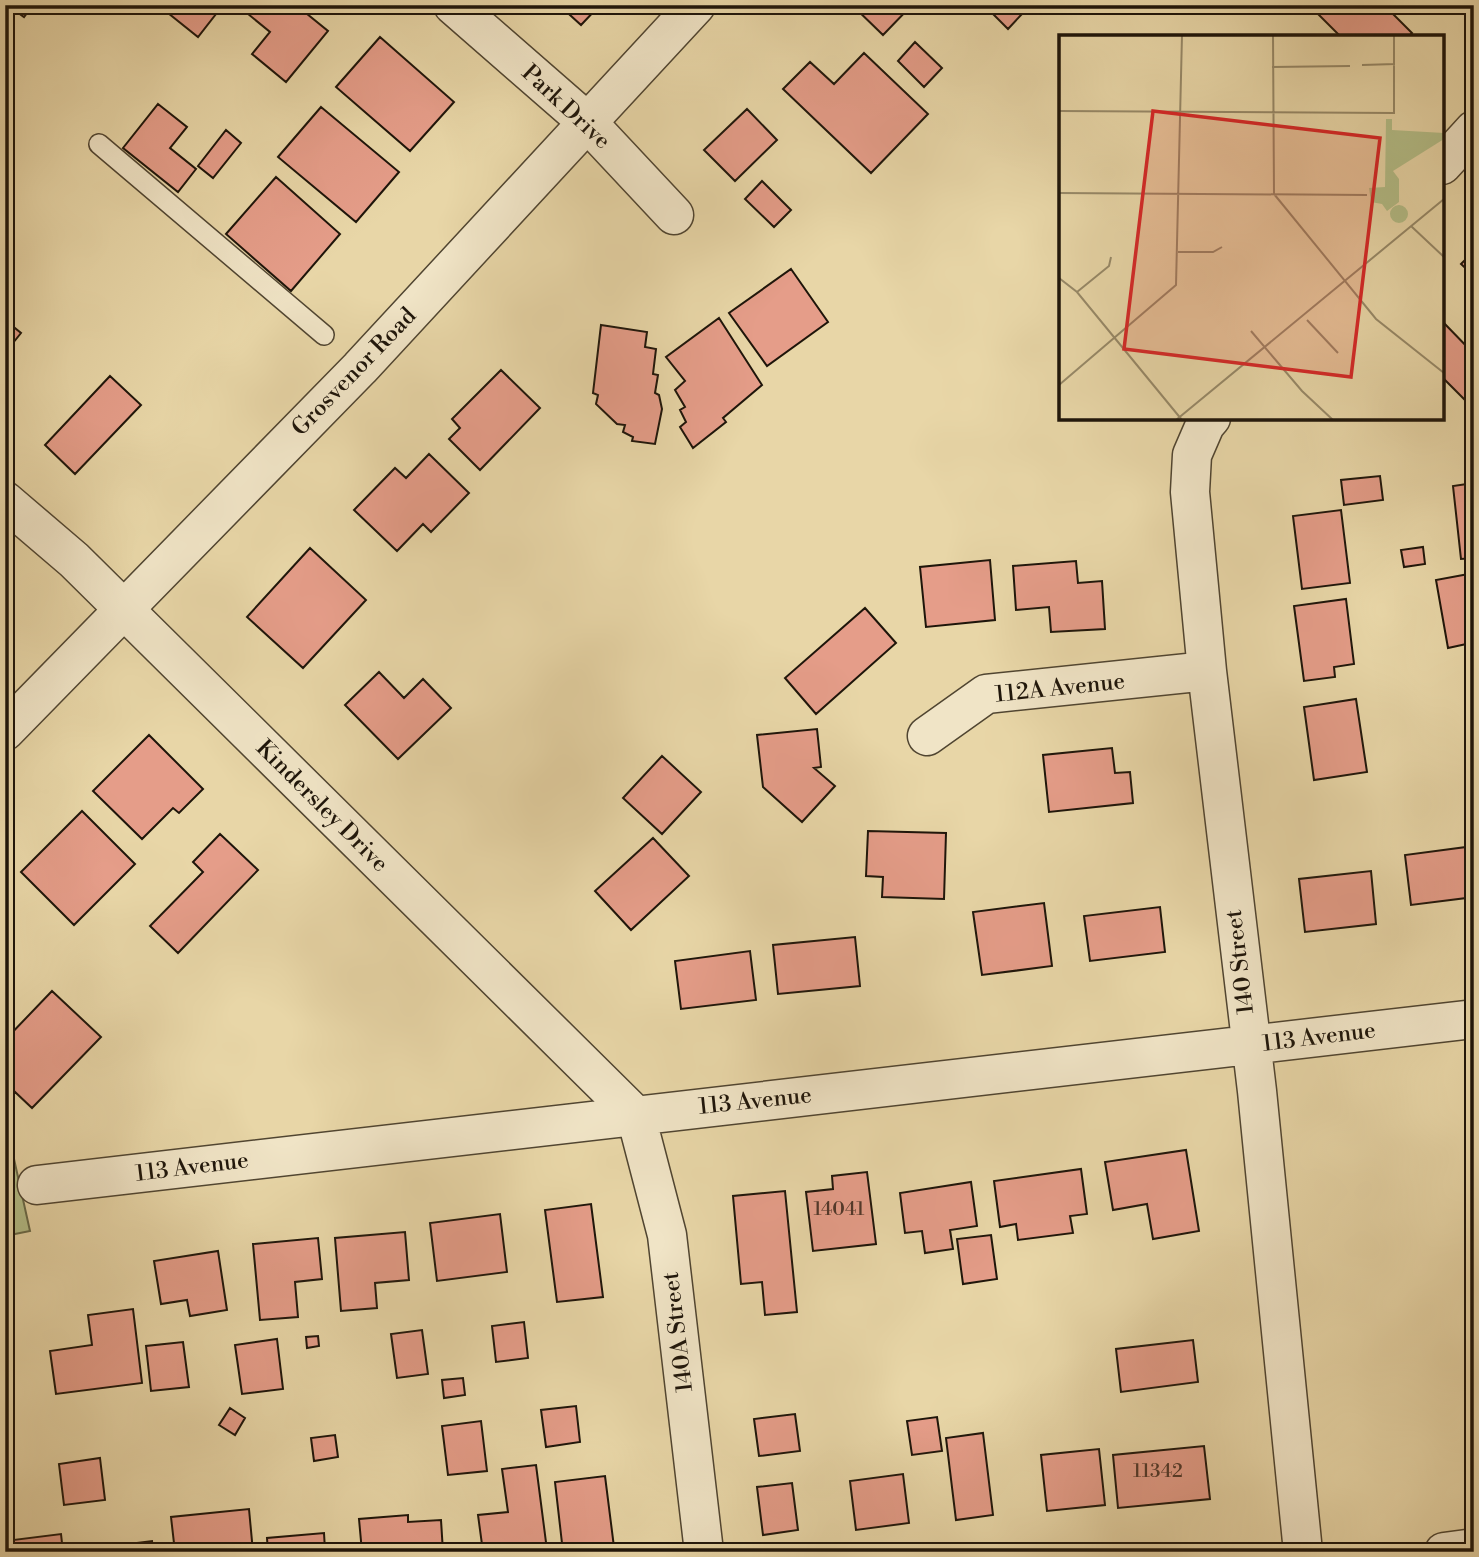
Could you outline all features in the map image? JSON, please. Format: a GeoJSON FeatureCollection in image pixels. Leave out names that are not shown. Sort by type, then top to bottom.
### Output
{"type":"FeatureCollection","features":[{"type":"Feature","properties":{"kind":"street","name":"Park Drive"},"geometry":{"type":"LineString","coordinates":[[453,5],[586,121],[674,215]]}},
{"type":"Feature","properties":{"kind":"street","name":"Grosvenor Road"},"geometry":{"type":"LineString","coordinates":[[5,731],[360,368],[696,5]]}},
{"type":"Feature","properties":{"kind":"street"},"geometry":{"type":"LineString","coordinates":[[1444,163],[1474,130]]}},
{"type":"Feature","properties":{"kind":"street","name":"140 Street"},"geometry":{"type":"LineString","coordinates":[[1209,420],[1192,455],[1191,492],[1207,671],[1251,1045],[1303,1552]]}},
{"type":"Feature","properties":{"kind":"street","name":"Kindersley Drive"},"geometry":{"type":"LineString","coordinates":[[5,501],[74,560],[636,1116]]}},
{"type":"Feature","properties":{"kind":"street","name":"112A Avenue"},"geometry":{"type":"LineString","coordinates":[[927,736],[986,694],[1207,671]]}},
{"type":"Feature","properties":{"kind":"street","name":"113 Avenue"},"geometry":{"type":"LineString","coordinates":[[37,1185],[1474,1019]]}},
{"type":"Feature","properties":{"kind":"street","name":"140A Street"},"geometry":{"type":"LineString","coordinates":[[636,1116],[667,1235],[704,1552]]}},
{"type":"Feature","properties":{"kind":"street"},"geometry":{"type":"LineString","coordinates":[[1444,1552],[1474,1548]]}},
{"type":"Feature","properties":{"kind":"lane"},"geometry":{"type":"LineString","coordinates":[[99,144],[324,335]]}},
{"type":"Feature","properties":{"kind":"green space"},"geometry":{"type":"Polygon","coordinates":[[[5,1141],[10,1141],[30,1231],[5,1236],[5,1141]]]}},
{"type":"Feature","properties":{"kind":"building"},"geometry":{"type":"Polygon","coordinates":[[[33,5],[24,17],[10,7],[33,5]]]}},
{"type":"Feature","properties":{"kind":"building"},"geometry":{"type":"Polygon","coordinates":[[[158,5],[223,5],[198,37],[158,5]]]}},
{"type":"Feature","properties":{"kind":"building"},"geometry":{"type":"Polygon","coordinates":[[[246,5],[296,5],[328,31],[286,82],[252,54],[270,32],[242,9],[246,5]]]}},
{"type":"Feature","properties":{"kind":"building"},"geometry":{"type":"Polygon","coordinates":[[[559,5],[600,5],[581,25],[559,5]]]}},
{"type":"Feature","properties":{"kind":"building"},"geometry":{"type":"Polygon","coordinates":[[[852,5],[912,5],[883,35],[852,5]]]}},
{"type":"Feature","properties":{"kind":"building"},"geometry":{"type":"Polygon","coordinates":[[[994,5],[1011,5],[1021,15],[1008,29],[989,10],[994,5]]]}},
{"type":"Feature","properties":{"kind":"building"},"geometry":{"type":"Polygon","coordinates":[[[1309,5],[1384,5],[1412,33],[1410,35],[1339,35],[1309,5]]]}},
{"type":"Feature","properties":{"kind":"building"},"geometry":{"type":"Polygon","coordinates":[[[380,37],[454,102],[410,151],[336,87],[380,37]]]}},
{"type":"Feature","properties":{"kind":"building"},"geometry":{"type":"Polygon","coordinates":[[[915,42],[942,68],[924,87],[898,61],[915,42]]]}},
{"type":"Feature","properties":{"kind":"building"},"geometry":{"type":"Polygon","coordinates":[[[864,53],[928,114],[871,173],[783,89],[810,62],[834,84],[864,53]]]}},
{"type":"Feature","properties":{"kind":"building"},"geometry":{"type":"Polygon","coordinates":[[[158,104],[187,127],[170,148],[196,169],[178,192],[123,148],[158,104]]]}},
{"type":"Feature","properties":{"kind":"building"},"geometry":{"type":"Polygon","coordinates":[[[321,107],[399,172],[356,222],[278,157],[321,107]]]}},
{"type":"Feature","properties":{"kind":"building"},"geometry":{"type":"Polygon","coordinates":[[[747,109],[777,140],[735,181],[704,150],[747,109]]]}},
{"type":"Feature","properties":{"kind":"building"},"geometry":{"type":"Polygon","coordinates":[[[226,130],[241,143],[213,178],[198,166],[226,130]]]}},
{"type":"Feature","properties":{"kind":"building"},"geometry":{"type":"Polygon","coordinates":[[[276,177],[340,234],[291,291],[226,234],[276,177]]]}},
{"type":"Feature","properties":{"kind":"building"},"geometry":{"type":"Polygon","coordinates":[[[762,181],[791,210],[774,227],[745,199],[762,181]]]}},
{"type":"Feature","properties":{"kind":"building"},"geometry":{"type":"Polygon","coordinates":[[[1474,251],[1474,276],[1461,264],[1474,251]]]}},
{"type":"Feature","properties":{"kind":"building"},"geometry":{"type":"Polygon","coordinates":[[[791,269],[828,322],[767,366],[729,313],[791,269]]]}},
{"type":"Feature","properties":{"kind":"building"},"geometry":{"type":"Polygon","coordinates":[[[719,318],[762,385],[723,418],[726,422],[693,448],[680,427],[686,422],[680,410],[685,407],[675,390],[685,381],[666,357],[719,318]]]}},
{"type":"Feature","properties":{"kind":"building"},"geometry":{"type":"Polygon","coordinates":[[[5,320],[21,333],[5,353],[5,320]]]}},
{"type":"Feature","properties":{"kind":"building"},"geometry":{"type":"Polygon","coordinates":[[[1444,323],[1474,354],[1474,391],[1465,400],[1444,379],[1444,323]]]}},
{"type":"Feature","properties":{"kind":"building"},"geometry":{"type":"Polygon","coordinates":[[[601,325],[647,332],[645,347],[656,349],[653,374],[658,375],[655,393],[659,395],[662,409],[655,444],[632,441],[633,437],[623,432],[625,425],[617,424],[596,404],[598,395],[593,393],[601,325]]]}},
{"type":"Feature","properties":{"kind":"building"},"geometry":{"type":"Polygon","coordinates":[[[501,370],[540,408],[480,470],[449,439],[460,428],[452,419],[501,370]]]}},
{"type":"Feature","properties":{"kind":"building"},"geometry":{"type":"Polygon","coordinates":[[[110,376],[141,405],[75,474],[45,445],[110,376]]]}},
{"type":"Feature","properties":{"kind":"building"},"geometry":{"type":"Polygon","coordinates":[[[429,454],[469,493],[431,532],[423,524],[397,551],[354,510],[395,468],[406,478],[429,454]]]}},
{"type":"Feature","properties":{"kind":"building"},"geometry":{"type":"Polygon","coordinates":[[[1380,476],[1383,500],[1344,505],[1341,480],[1380,476]]]}},
{"type":"Feature","properties":{"kind":"building"},"geometry":{"type":"Polygon","coordinates":[[[1474,483],[1474,558],[1461,559],[1453,486],[1474,483]]]}},
{"type":"Feature","properties":{"kind":"building"},"geometry":{"type":"Polygon","coordinates":[[[1341,510],[1350,583],[1302,589],[1293,516],[1341,510]]]}},
{"type":"Feature","properties":{"kind":"building"},"geometry":{"type":"Polygon","coordinates":[[[1423,547],[1425,564],[1404,567],[1401,550],[1423,547]]]}},
{"type":"Feature","properties":{"kind":"building"},"geometry":{"type":"Polygon","coordinates":[[[310,548],[366,600],[303,668],[247,617],[310,548]]]}},
{"type":"Feature","properties":{"kind":"building"},"geometry":{"type":"Polygon","coordinates":[[[990,560],[995,620],[926,627],[920,567],[990,560]]]}},
{"type":"Feature","properties":{"kind":"building"},"geometry":{"type":"Polygon","coordinates":[[[1076,561],[1078,583],[1102,581],[1105,629],[1051,632],[1049,607],[1016,610],[1013,566],[1076,561]]]}},
{"type":"Feature","properties":{"kind":"building"},"geometry":{"type":"Polygon","coordinates":[[[1474,573],[1473,655],[1471,643],[1448,648],[1436,580],[1474,573]]]}},
{"type":"Feature","properties":{"kind":"building"},"geometry":{"type":"Polygon","coordinates":[[[1346,599],[1354,664],[1334,667],[1335,677],[1304,681],[1294,606],[1346,599]]]}},
{"type":"Feature","properties":{"kind":"building"},"geometry":{"type":"Polygon","coordinates":[[[865,608],[896,643],[816,714],[785,678],[865,608]]]}},
{"type":"Feature","properties":{"kind":"building"},"geometry":{"type":"Polygon","coordinates":[[[379,672],[404,698],[423,679],[451,708],[398,759],[345,705],[379,672]]]}},
{"type":"Feature","properties":{"kind":"building"},"geometry":{"type":"Polygon","coordinates":[[[1356,699],[1367,772],[1314,780],[1304,707],[1356,699]]]}},
{"type":"Feature","properties":{"kind":"building"},"geometry":{"type":"Polygon","coordinates":[[[817,729],[821,767],[814,768],[835,786],[802,822],[763,787],[757,735],[817,729]]]}},
{"type":"Feature","properties":{"kind":"building"},"geometry":{"type":"Polygon","coordinates":[[[149,735],[203,789],[179,813],[173,808],[142,839],[93,791],[149,735]]]}},
{"type":"Feature","properties":{"kind":"building"},"geometry":{"type":"Polygon","coordinates":[[[1112,748],[1115,773],[1130,772],[1133,803],[1049,812],[1043,755],[1112,748]]]}},
{"type":"Feature","properties":{"kind":"building"},"geometry":{"type":"Polygon","coordinates":[[[662,756],[701,792],[662,834],[623,798],[662,756]]]}},
{"type":"Feature","properties":{"kind":"building"},"geometry":{"type":"Polygon","coordinates":[[[82,811],[135,864],[74,925],[21,872],[82,811]]]}},
{"type":"Feature","properties":{"kind":"building"},"geometry":{"type":"Polygon","coordinates":[[[868,831],[946,833],[944,899],[882,897],[883,877],[866,876],[868,831]]]}},
{"type":"Feature","properties":{"kind":"building"},"geometry":{"type":"Polygon","coordinates":[[[220,834],[258,870],[178,953],[150,926],[203,872],[193,862],[220,834]]]}},
{"type":"Feature","properties":{"kind":"building"},"geometry":{"type":"Polygon","coordinates":[[[653,838],[689,876],[631,930],[595,891],[653,838]]]}},
{"type":"Feature","properties":{"kind":"building"},"geometry":{"type":"Polygon","coordinates":[[[1474,846],[1474,897],[1411,905],[1405,855],[1474,846]]]}},
{"type":"Feature","properties":{"kind":"building"},"geometry":{"type":"Polygon","coordinates":[[[1371,871],[1376,924],[1305,932],[1299,879],[1371,871]]]}},
{"type":"Feature","properties":{"kind":"building"},"geometry":{"type":"Polygon","coordinates":[[[1044,903],[1052,966],[982,975],[973,912],[1044,903]]]}},
{"type":"Feature","properties":{"kind":"building"},"geometry":{"type":"Polygon","coordinates":[[[1160,907],[1165,952],[1090,961],[1084,916],[1160,907]]]}},
{"type":"Feature","properties":{"kind":"building"},"geometry":{"type":"Polygon","coordinates":[[[855,937],[860,986],[778,994],[773,945],[855,937]]]}},
{"type":"Feature","properties":{"kind":"building"},"geometry":{"type":"Polygon","coordinates":[[[750,951],[756,1000],[681,1009],[675,961],[750,951]]]}},
{"type":"Feature","properties":{"kind":"building"},"geometry":{"type":"Polygon","coordinates":[[[52,991],[101,1037],[32,1108],[15,1092],[5,1102],[5,1040],[52,991]]]}},
{"type":"Feature","properties":{"kind":"building"},"geometry":{"type":"Polygon","coordinates":[[[1186,1150],[1199,1231],[1153,1239],[1147,1204],[1113,1210],[1105,1162],[1186,1150]]]}},
{"type":"Feature","properties":{"kind":"building"},"geometry":{"type":"Polygon","coordinates":[[[1081,1169],[1087,1214],[1070,1216],[1073,1233],[1018,1240],[1016,1224],[1000,1227],[994,1181],[1081,1169]]]}},
{"type":"Feature","properties":{"kind":"building"},"geometry":{"type":"Polygon","coordinates":[[[867,1172],[876,1244],[813,1251],[806,1192],[833,1189],[832,1176],[867,1172]]]}},
{"type":"Feature","properties":{"kind":"building"},"geometry":{"type":"Polygon","coordinates":[[[971,1182],[977,1226],[950,1230],[953,1249],[925,1253],[922,1231],[905,1233],[900,1193],[971,1182]]]}},
{"type":"Feature","properties":{"kind":"building"},"geometry":{"type":"Polygon","coordinates":[[[785,1191],[797,1312],[765,1315],[762,1282],[741,1284],[733,1196],[785,1191]]]}},
{"type":"Feature","properties":{"kind":"building"},"geometry":{"type":"Polygon","coordinates":[[[591,1204],[603,1297],[557,1302],[545,1210],[591,1204]]]}},
{"type":"Feature","properties":{"kind":"building"},"geometry":{"type":"Polygon","coordinates":[[[500,1214],[507,1272],[437,1281],[430,1223],[500,1214]]]}},
{"type":"Feature","properties":{"kind":"building"},"geometry":{"type":"Polygon","coordinates":[[[405,1232],[409,1280],[375,1283],[377,1308],[341,1311],[335,1238],[405,1232]]]}},
{"type":"Feature","properties":{"kind":"building"},"geometry":{"type":"Polygon","coordinates":[[[991,1235],[997,1279],[963,1284],[957,1239],[991,1235]]]}},
{"type":"Feature","properties":{"kind":"building"},"geometry":{"type":"Polygon","coordinates":[[[318,1238],[322,1279],[295,1282],[298,1317],[260,1320],[253,1244],[318,1238]]]}},
{"type":"Feature","properties":{"kind":"building"},"geometry":{"type":"Polygon","coordinates":[[[218,1251],[227,1310],[190,1316],[187,1300],[161,1304],[154,1261],[218,1251]]]}},
{"type":"Feature","properties":{"kind":"building"},"geometry":{"type":"Polygon","coordinates":[[[133,1309],[142,1383],[56,1394],[50,1351],[92,1345],[88,1315],[133,1309]]]}},
{"type":"Feature","properties":{"kind":"building"},"geometry":{"type":"Polygon","coordinates":[[[524,1322],[528,1358],[496,1362],[492,1326],[524,1322]]]}},
{"type":"Feature","properties":{"kind":"building"},"geometry":{"type":"Polygon","coordinates":[[[422,1330],[428,1374],[397,1378],[391,1334],[422,1330]]]}},
{"type":"Feature","properties":{"kind":"building"},"geometry":{"type":"Polygon","coordinates":[[[318,1336],[319,1346],[307,1348],[306,1337],[318,1336]]]}},
{"type":"Feature","properties":{"kind":"building"},"geometry":{"type":"Polygon","coordinates":[[[277,1339],[283,1389],[242,1394],[235,1345],[277,1339]]]}},
{"type":"Feature","properties":{"kind":"building"},"geometry":{"type":"Polygon","coordinates":[[[1193,1340],[1198,1382],[1121,1392],[1116,1349],[1193,1340]]]}},
{"type":"Feature","properties":{"kind":"building"},"geometry":{"type":"Polygon","coordinates":[[[183,1342],[189,1387],[151,1391],[146,1346],[183,1342]]]}},
{"type":"Feature","properties":{"kind":"building"},"geometry":{"type":"Polygon","coordinates":[[[463,1378],[465,1395],[444,1398],[442,1380],[463,1378]]]}},
{"type":"Feature","properties":{"kind":"building"},"geometry":{"type":"Polygon","coordinates":[[[576,1406],[580,1442],[546,1447],[541,1410],[576,1406]]]}},
{"type":"Feature","properties":{"kind":"building"},"geometry":{"type":"Polygon","coordinates":[[[230,1408],[245,1418],[235,1435],[219,1425],[230,1408]]]}},
{"type":"Feature","properties":{"kind":"building"},"geometry":{"type":"Polygon","coordinates":[[[795,1414],[800,1451],[759,1456],[754,1419],[795,1414]]]}},
{"type":"Feature","properties":{"kind":"building"},"geometry":{"type":"Polygon","coordinates":[[[937,1417],[942,1451],[912,1455],[907,1421],[937,1417]]]}},
{"type":"Feature","properties":{"kind":"building"},"geometry":{"type":"Polygon","coordinates":[[[481,1421],[487,1471],[448,1475],[442,1426],[481,1421]]]}},
{"type":"Feature","properties":{"kind":"building"},"geometry":{"type":"Polygon","coordinates":[[[983,1433],[993,1515],[956,1520],[946,1438],[983,1433]]]}},
{"type":"Feature","properties":{"kind":"building"},"geometry":{"type":"Polygon","coordinates":[[[335,1435],[338,1457],[314,1461],[311,1438],[335,1435]]]}},
{"type":"Feature","properties":{"kind":"building"},"geometry":{"type":"Polygon","coordinates":[[[1204,1446],[1210,1499],[1118,1508],[1113,1455],[1204,1446]]]}},
{"type":"Feature","properties":{"kind":"building"},"geometry":{"type":"Polygon","coordinates":[[[1099,1449],[1105,1505],[1047,1511],[1041,1455],[1099,1449]]]}},
{"type":"Feature","properties":{"kind":"building"},"geometry":{"type":"Polygon","coordinates":[[[100,1458],[105,1500],[64,1505],[59,1464],[100,1458]]]}},
{"type":"Feature","properties":{"kind":"building"},"geometry":{"type":"Polygon","coordinates":[[[536,1465],[547,1550],[483,1552],[478,1515],[508,1512],[502,1469],[536,1465]]]}},
{"type":"Feature","properties":{"kind":"building"},"geometry":{"type":"Polygon","coordinates":[[[903,1474],[909,1523],[856,1530],[850,1481],[903,1474]]]}},
{"type":"Feature","properties":{"kind":"building"},"geometry":{"type":"Polygon","coordinates":[[[605,1476],[614,1547],[563,1552],[555,1482],[605,1476]]]}},
{"type":"Feature","properties":{"kind":"building"},"geometry":{"type":"Polygon","coordinates":[[[792,1483],[798,1530],[763,1535],[757,1487],[792,1483]]]}},
{"type":"Feature","properties":{"kind":"building"},"geometry":{"type":"Polygon","coordinates":[[[5,1489],[8,1519],[5,1520],[5,1489]]]}},
{"type":"Feature","properties":{"kind":"building"},"geometry":{"type":"Polygon","coordinates":[[[249,1509],[253,1552],[175,1552],[171,1517],[249,1509]]]}},
{"type":"Feature","properties":{"kind":"building"},"geometry":{"type":"Polygon","coordinates":[[[408,1515],[408,1522],[441,1520],[443,1552],[362,1552],[359,1519],[408,1515]]]}},
{"type":"Feature","properties":{"kind":"building"},"geometry":{"type":"Polygon","coordinates":[[[324,1533],[325,1550],[349,1547],[349,1552],[268,1552],[267,1538],[324,1533]]]}},
{"type":"Feature","properties":{"kind":"building"},"geometry":{"type":"Polygon","coordinates":[[[61,1534],[63,1552],[6,1552],[5,1541],[61,1534]]]}},
{"type":"Feature","properties":{"kind":"building"},"geometry":{"type":"Polygon","coordinates":[[[152,1541],[153,1552],[81,1552],[81,1550],[152,1541]]]}}]}
